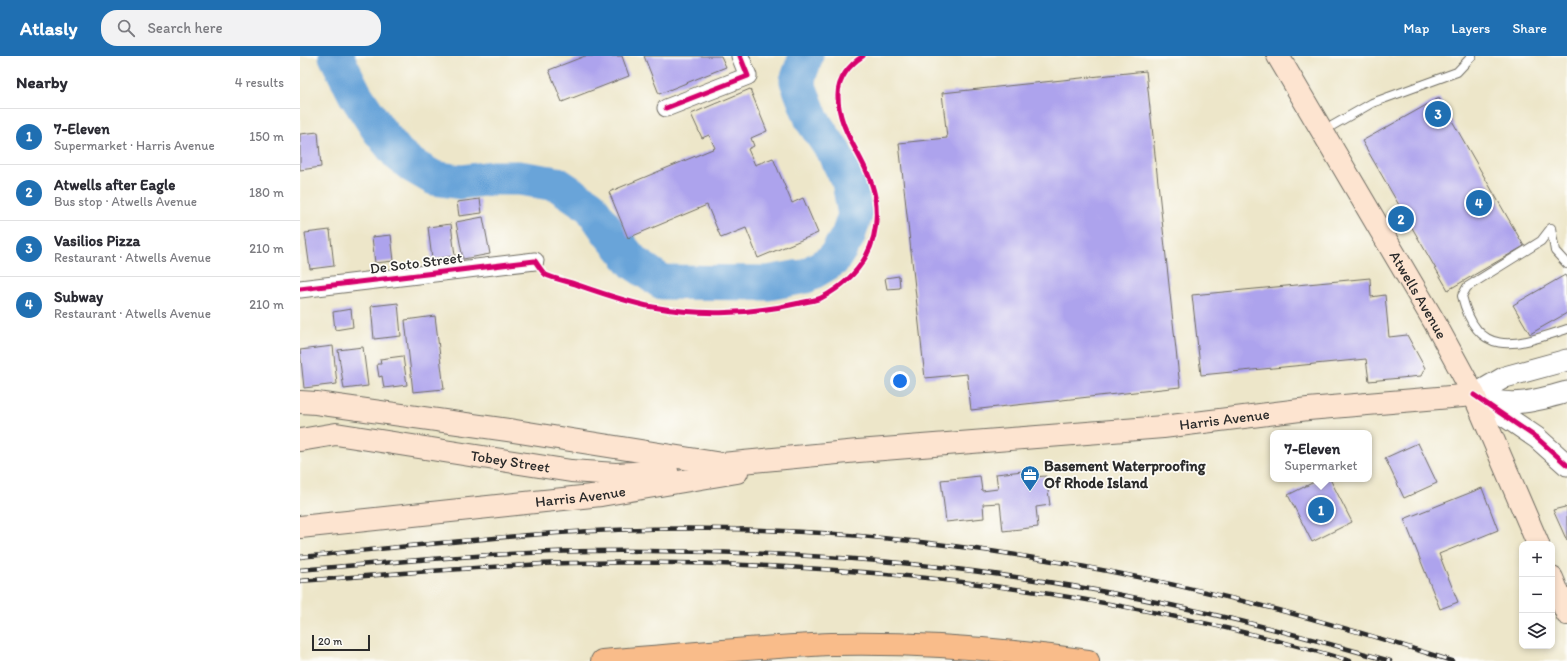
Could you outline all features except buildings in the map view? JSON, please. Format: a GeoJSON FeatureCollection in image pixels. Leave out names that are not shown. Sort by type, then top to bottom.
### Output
{"type":"FeatureCollection","features":[{"type":"Feature","properties":{"kind":"highway"},"geometry":{"type":"LineString","coordinates":[[602,661],[847,644],[975,649],[1088,661]]}},
{"type":"Feature","properties":{"kind":"main road","name":"Atwells Avenue"},"geometry":{"type":"LineString","coordinates":[[1278,56],[1321,132],[1435,323],[1474,395],[1537,541]]}},
{"type":"Feature","properties":{"kind":"main road","name":"Harris Avenue"},"geometry":{"type":"LineString","coordinates":[[300,402],[508,430],[722,464],[858,451],[1163,428],[1338,406],[1474,395]]}},
{"type":"Feature","properties":{"kind":"main road","name":"Tobey Street"},"geometry":{"type":"LineString","coordinates":[[300,440],[336,434],[571,471],[616,474],[652,473],[722,464]]}},
{"type":"Feature","properties":{"kind":"main road","name":"Harris Avenue"},"geometry":{"type":"LineString","coordinates":[[300,528],[601,495],[858,451]]}},
{"type":"Feature","properties":{"kind":"main road"},"geometry":{"type":"LineString","coordinates":[[1555,585],[1567,614]]}},
{"type":"Feature","properties":{"kind":"street"},"geometry":{"type":"LineString","coordinates":[[666,108],[748,76],[740,56]]}},
{"type":"Feature","properties":{"kind":"street","name":"De Soto Street"},"geometry":{"type":"LineString","coordinates":[[300,289],[535,261]]}},
{"type":"Feature","properties":{"kind":"street"},"geometry":{"type":"LineString","coordinates":[[1474,395],[1504,377],[1567,360]]}},
{"type":"Feature","properties":{"kind":"street"},"geometry":{"type":"LineString","coordinates":[[1474,395],[1490,400],[1515,403],[1529,402],[1567,392]]}},
{"type":"Feature","properties":{"kind":"street"},"geometry":{"type":"LineString","coordinates":[[1474,395],[1536,438],[1567,465]]}},
{"type":"Feature","properties":{"kind":"lane"},"geometry":{"type":"LineString","coordinates":[[1321,132],[1372,103],[1457,72],[1472,56]]}},
{"type":"Feature","properties":{"kind":"lane"},"geometry":{"type":"LineString","coordinates":[[1567,264],[1555,251],[1551,228],[1541,241],[1467,287],[1462,296],[1470,322],[1483,337],[1498,343],[1523,342],[1567,329]]}},
{"type":"Feature","properties":{"kind":"waterway"},"geometry":{"type":"LineString","coordinates":[[336,56],[355,94],[378,129],[398,154],[413,166],[434,178],[461,182],[492,178],[519,178],[557,184],[590,206],[609,233],[634,263],[662,282],[768,283],[806,276],[833,260],[848,236],[855,215],[849,182],[834,152],[812,120],[797,81],[806,56]]}},
{"type":"Feature","properties":{"kind":"railway"},"geometry":{"type":"LineString","coordinates":[[300,557],[513,536],[566,532],[673,528],[819,533],[912,541],[1003,553],[1094,568],[1185,587],[1275,609],[1452,661]]}},
{"type":"Feature","properties":{"kind":"railway"},"geometry":{"type":"LineString","coordinates":[[300,570],[518,553],[604,551],[737,553],[869,560],[1001,575],[1050,582],[1149,600],[1294,634],[1390,661]]}},
{"type":"Feature","properties":{"kind":"railway"},"geometry":{"type":"LineString","coordinates":[[300,581],[561,563],[669,563],[768,566],[866,572],[965,582],[1062,596],[1159,613],[1255,635],[1350,661]]}},
{"type":"Feature","properties":{"kind":"cycle path"},"geometry":{"type":"LineString","coordinates":[[666,108],[748,76],[740,56]]}},
{"type":"Feature","properties":{"kind":"cycle path"},"geometry":{"type":"LineString","coordinates":[[300,289],[535,261],[546,275],[623,300],[671,310],[708,313],[764,310],[819,299],[835,290],[858,269],[872,244],[875,229],[875,197],[872,184],[843,121],[839,109],[838,95],[838,89],[845,73],[863,56]]}},
{"type":"Feature","properties":{"kind":"cycle path"},"geometry":{"type":"LineString","coordinates":[[1474,395],[1537,438],[1567,465]]}},
{"type":"Feature","properties":{"kind":"place","name":"Vasilios Pizza"},"geometry":{"type":"Point","coordinates":[1438,114]}},
{"type":"Feature","properties":{"kind":"place","name":"Subway"},"geometry":{"type":"Point","coordinates":[1479,203]}},
{"type":"Feature","properties":{"kind":"place","name":"Atwells after Eagle"},"geometry":{"type":"Point","coordinates":[1401,219]}},
{"type":"Feature","properties":{"kind":"place","name":"Basement Waterproofing Of Rhode Island"},"geometry":{"type":"Point","coordinates":[1030,492]}},
{"type":"Feature","properties":{"kind":"place","name":"7-Eleven"},"geometry":{"type":"Point","coordinates":[1321,510]}}]}
